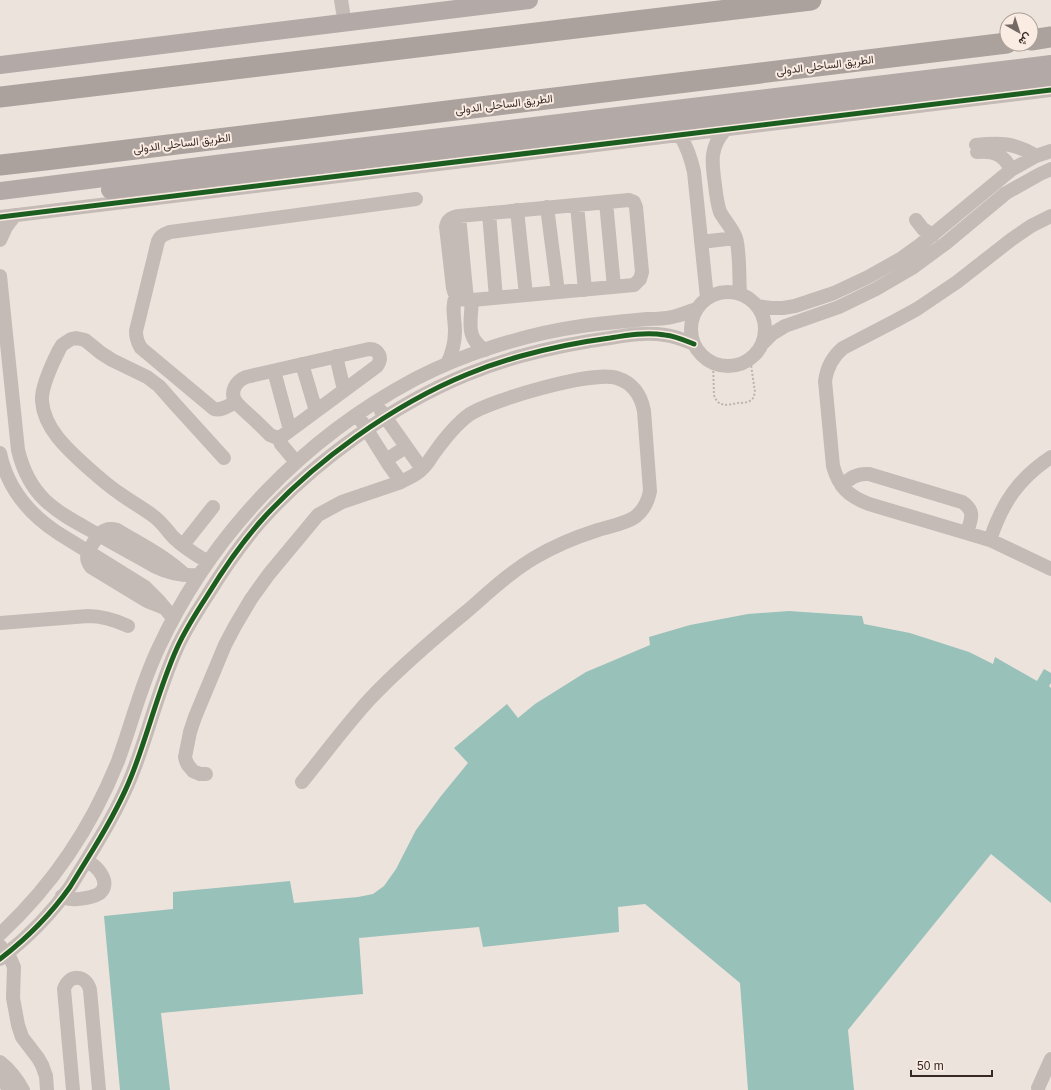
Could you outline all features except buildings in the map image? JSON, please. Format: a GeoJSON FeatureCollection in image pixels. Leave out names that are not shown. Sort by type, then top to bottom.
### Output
{"type":"FeatureCollection","features":[{"type":"Feature","properties":{"kind":"highway"},"geometry":{"type":"LineString","coordinates":[[0,97],[811,0]]}},
{"type":"Feature","properties":{"kind":"highway"},"geometry":{"type":"LineString","coordinates":[[1039,39],[1051,37]]}},
{"type":"Feature","properties":{"kind":"highway","name":"الطريق الساحلى الدولى"},"geometry":{"type":"LineString","coordinates":[[0,165],[999,44]]}},
{"type":"Feature","properties":{"kind":"main road"},"geometry":{"type":"LineString","coordinates":[[0,54],[342,6],[445,0]]}},
{"type":"Feature","properties":{"kind":"main road"},"geometry":{"type":"LineString","coordinates":[[0,65],[529,0]]}},
{"type":"Feature","properties":{"kind":"main road"},"geometry":{"type":"LineString","coordinates":[[1,201],[56,190],[1051,64]]}},
{"type":"Feature","properties":{"kind":"main road"},"geometry":{"type":"LineString","coordinates":[[56,190],[225,183],[724,123],[1051,78]]}},
{"type":"Feature","properties":{"kind":"street"},"geometry":{"type":"LineString","coordinates":[[0,240],[6,227],[15,215],[225,183],[680,135],[724,123],[1051,90]]}},
{"type":"Feature","properties":{"kind":"street"},"geometry":{"type":"LineString","coordinates":[[724,123],[714,147],[712,161],[719,208],[736,238],[738,249],[740,294]]}},
{"type":"Feature","properties":{"kind":"street"},"geometry":{"type":"LineString","coordinates":[[680,135],[686,145],[692,164],[707,298]]}},
{"type":"Feature","properties":{"kind":"street"},"geometry":{"type":"LineString","coordinates":[[1011,170],[1006,161],[999,155],[977,148],[994,143],[1012,145],[1020,147],[1036,156]]}},
{"type":"Feature","properties":{"kind":"street"},"geometry":{"type":"LineString","coordinates":[[757,306],[777,308],[795,306],[834,293],[868,277],[902,258],[920,245],[1011,170],[1036,156],[1051,151]]}},
{"type":"Feature","properties":{"kind":"street"},"geometry":{"type":"LineString","coordinates":[[762,344],[765,334],[765,324],[762,315],[752,301],[740,294],[723,292],[714,294],[707,298],[696,309],[692,317],[691,335],[698,352],[713,363],[723,366],[732,366],[742,363],[757,352],[762,344],[772,334],[785,326],[839,306],[870,292],[912,268],[946,243],[1006,193],[1051,169]]}},
{"type":"Feature","properties":{"kind":"street"},"geometry":{"type":"LineString","coordinates":[[236,402],[223,409],[214,409],[138,345],[136,331],[159,238],[165,233],[170,232],[416,199]]}},
{"type":"Feature","properties":{"kind":"street"},"geometry":{"type":"LineString","coordinates":[[447,364],[454,341],[454,305],[465,299],[496,298],[614,287],[634,284],[640,279],[642,276],[636,207],[634,202],[629,200],[459,216],[465,299],[471,321],[470,333],[480,347],[486,350]]}},
{"type":"Feature","properties":{"kind":"street"},"geometry":{"type":"LineString","coordinates":[[1,201],[15,215]]}},
{"type":"Feature","properties":{"kind":"street"},"geometry":{"type":"LineString","coordinates":[[606,202],[614,287]]}},
{"type":"Feature","properties":{"kind":"street"},"geometry":{"type":"LineString","coordinates":[[577,205],[585,290]]}},
{"type":"Feature","properties":{"kind":"street"},"geometry":{"type":"LineString","coordinates":[[547,208],[558,292]]}},
{"type":"Feature","properties":{"kind":"street"},"geometry":{"type":"LineString","coordinates":[[517,210],[526,295]]}},
{"type":"Feature","properties":{"kind":"street"},"geometry":{"type":"LineString","coordinates":[[489,213],[496,298]]}},
{"type":"Feature","properties":{"kind":"street"},"geometry":{"type":"LineString","coordinates":[[1051,216],[1031,226],[1012,239],[957,282],[922,306],[847,345],[836,354],[830,362],[826,371],[825,381],[833,466],[836,477],[849,494],[858,500],[869,504],[990,540],[1051,569]]}},
{"type":"Feature","properties":{"kind":"street"},"geometry":{"type":"LineString","coordinates":[[920,245],[913,223],[933,235]]}},
{"type":"Feature","properties":{"kind":"street"},"geometry":{"type":"LineString","coordinates":[[701,242],[736,238]]}},
{"type":"Feature","properties":{"kind":"street"},"geometry":{"type":"LineString","coordinates":[[0,276],[5,383],[20,460],[35,490],[51,506],[64,516],[164,571],[172,574],[199,570],[219,577]]}},
{"type":"Feature","properties":{"kind":"street"},"geometry":{"type":"LineString","coordinates":[[795,306],[800,321]]}},
{"type":"Feature","properties":{"kind":"street"},"geometry":{"type":"LineString","coordinates":[[0,934],[21,914],[47,884],[69,854],[89,822],[106,789],[119,758],[142,688],[170,613],[199,570],[245,514],[296,462],[357,414],[418,378],[447,364],[486,350],[548,332],[584,326],[667,318],[685,314],[696,309]]}},
{"type":"Feature","properties":{"kind":"street"},"geometry":{"type":"LineString","coordinates":[[455,320],[471,321]]}},
{"type":"Feature","properties":{"kind":"street"},"geometry":{"type":"LineString","coordinates":[[47,1090],[46,1076],[42,1065],[22,1037],[18,1025],[13,998],[14,967],[10,958],[2,953],[42,920],[62,896],[86,861],[112,818],[128,784],[139,755],[167,672],[187,628],[219,577],[259,524],[292,489],[340,449],[385,418],[427,393],[469,373],[501,362],[554,348],[634,334],[649,333],[665,335],[680,338],[694,344]]}},
{"type":"Feature","properties":{"kind":"street"},"geometry":{"type":"LineString","coordinates":[[199,570],[183,545],[157,519],[118,493],[98,477],[69,450],[52,430],[43,406],[42,395],[43,389],[62,345],[76,338],[85,340],[112,360],[147,377],[159,386],[224,458]]}},
{"type":"Feature","properties":{"kind":"street"},"geometry":{"type":"LineString","coordinates":[[278,438],[283,436],[377,366],[380,360],[378,351],[372,349],[336,356],[246,377],[237,382],[234,392],[236,402],[270,435],[278,438],[296,462]]}},
{"type":"Feature","properties":{"kind":"street"},"geometry":{"type":"LineString","coordinates":[[336,356],[344,390]]}},
{"type":"Feature","properties":{"kind":"street"},"geometry":{"type":"LineString","coordinates":[[302,364],[316,411]]}},
{"type":"Feature","properties":{"kind":"street"},"geometry":{"type":"LineString","coordinates":[[274,371],[290,430]]}},
{"type":"Feature","properties":{"kind":"street"},"geometry":{"type":"LineString","coordinates":[[206,774],[200,774],[193,771],[188,765],[185,757],[190,732],[195,717],[225,645],[251,599],[269,574],[318,515],[342,502],[401,482],[422,469],[452,431],[466,417],[479,409],[521,394],[574,380],[608,376],[616,377],[628,384],[637,392],[643,403],[644,411],[650,491],[647,502],[641,512],[625,522],[586,534],[552,549],[506,577],[411,659],[368,701],[302,782]]}},
{"type":"Feature","properties":{"kind":"street"},"geometry":{"type":"LineString","coordinates":[[376,402],[385,418],[422,469]]}},
{"type":"Feature","properties":{"kind":"street"},"geometry":{"type":"LineString","coordinates":[[357,414],[401,482]]}},
{"type":"Feature","properties":{"kind":"street"},"geometry":{"type":"LineString","coordinates":[[386,460],[406,447]]}},
{"type":"Feature","properties":{"kind":"street"},"geometry":{"type":"LineString","coordinates":[[0,453],[6,474],[12,486],[36,517],[47,526],[145,587],[170,613]]}},
{"type":"Feature","properties":{"kind":"street"},"geometry":{"type":"LineString","coordinates":[[990,540],[996,521],[1017,486],[1031,472],[1051,457]]}},
{"type":"Feature","properties":{"kind":"street"},"geometry":{"type":"LineString","coordinates":[[842,486],[852,477],[869,474],[962,502],[970,509],[971,513],[967,532]]}},
{"type":"Feature","properties":{"kind":"street"},"geometry":{"type":"LineString","coordinates":[[183,545],[213,507]]}},
{"type":"Feature","properties":{"kind":"street"},"geometry":{"type":"LineString","coordinates":[[245,514],[259,524]]}},
{"type":"Feature","properties":{"kind":"street"},"geometry":{"type":"LineString","coordinates":[[88,552],[98,535]]}},
{"type":"Feature","properties":{"kind":"street"},"geometry":{"type":"LineString","coordinates":[[0,623],[93,616],[108,618],[128,626]]}},
{"type":"Feature","properties":{"kind":"street"},"geometry":{"type":"LineString","coordinates":[[151,665],[167,672]]}},
{"type":"Feature","properties":{"kind":"street"},"geometry":{"type":"LineString","coordinates":[[62,896],[73,900],[96,896],[101,892],[104,885],[102,874],[96,866],[86,861]]}},
{"type":"Feature","properties":{"kind":"street"},"geometry":{"type":"LineString","coordinates":[[73,1090],[64,989],[68,982],[77,978],[84,980],[90,990],[99,1090]]}},
{"type":"Feature","properties":{"kind":"street"},"geometry":{"type":"LineString","coordinates":[[1038,1088],[1051,1059]]}},
{"type":"Feature","properties":{"kind":"street"},"geometry":{"type":"LineString","coordinates":[[1,1069],[10,1090]]}},
{"type":"Feature","properties":{"kind":"street"},"geometry":{"type":"LineString","coordinates":[[1,1069],[17,1080],[23,1090]]}},
{"type":"Feature","properties":{"kind":"path"},"geometry":{"type":"LineString","coordinates":[[713,363],[714,395],[717,402],[727,406],[749,401],[754,397],[755,392],[750,358]]}},
{"type":"Feature","properties":{"kind":"water"},"geometry":{"type":"Polygon","coordinates":[[[789,611],[862,616],[864,624],[910,633],[969,652],[993,664],[995,657],[1037,681],[1044,669],[1051,673],[1051,683],[1049,686],[1051,688],[1051,903],[991,854],[848,1030],[854,1090],[748,1090],[740,983],[645,904],[618,907],[619,932],[483,947],[479,927],[359,938],[363,994],[161,1013],[170,1090],[120,1090],[104,916],[173,909],[173,892],[290,881],[294,903],[358,897],[373,894],[384,886],[396,869],[416,830],[468,763],[454,748],[507,704],[518,718],[535,704],[586,672],[650,645],[649,637],[690,625],[748,614],[789,611]]]}},
{"type":"Feature","properties":{"kind":"cycle path"},"geometry":{"type":"LineString","coordinates":[[0,217],[1051,90]]}},
{"type":"Feature","properties":{"kind":"cycle path"},"geometry":{"type":"LineString","coordinates":[[0,959],[38,926],[70,887],[119,804],[137,761],[170,664],[187,628],[232,558],[260,522],[304,478],[356,437],[412,401],[468,374],[494,364],[532,353],[565,346],[637,334],[658,334],[680,338],[694,344]]}}]}
